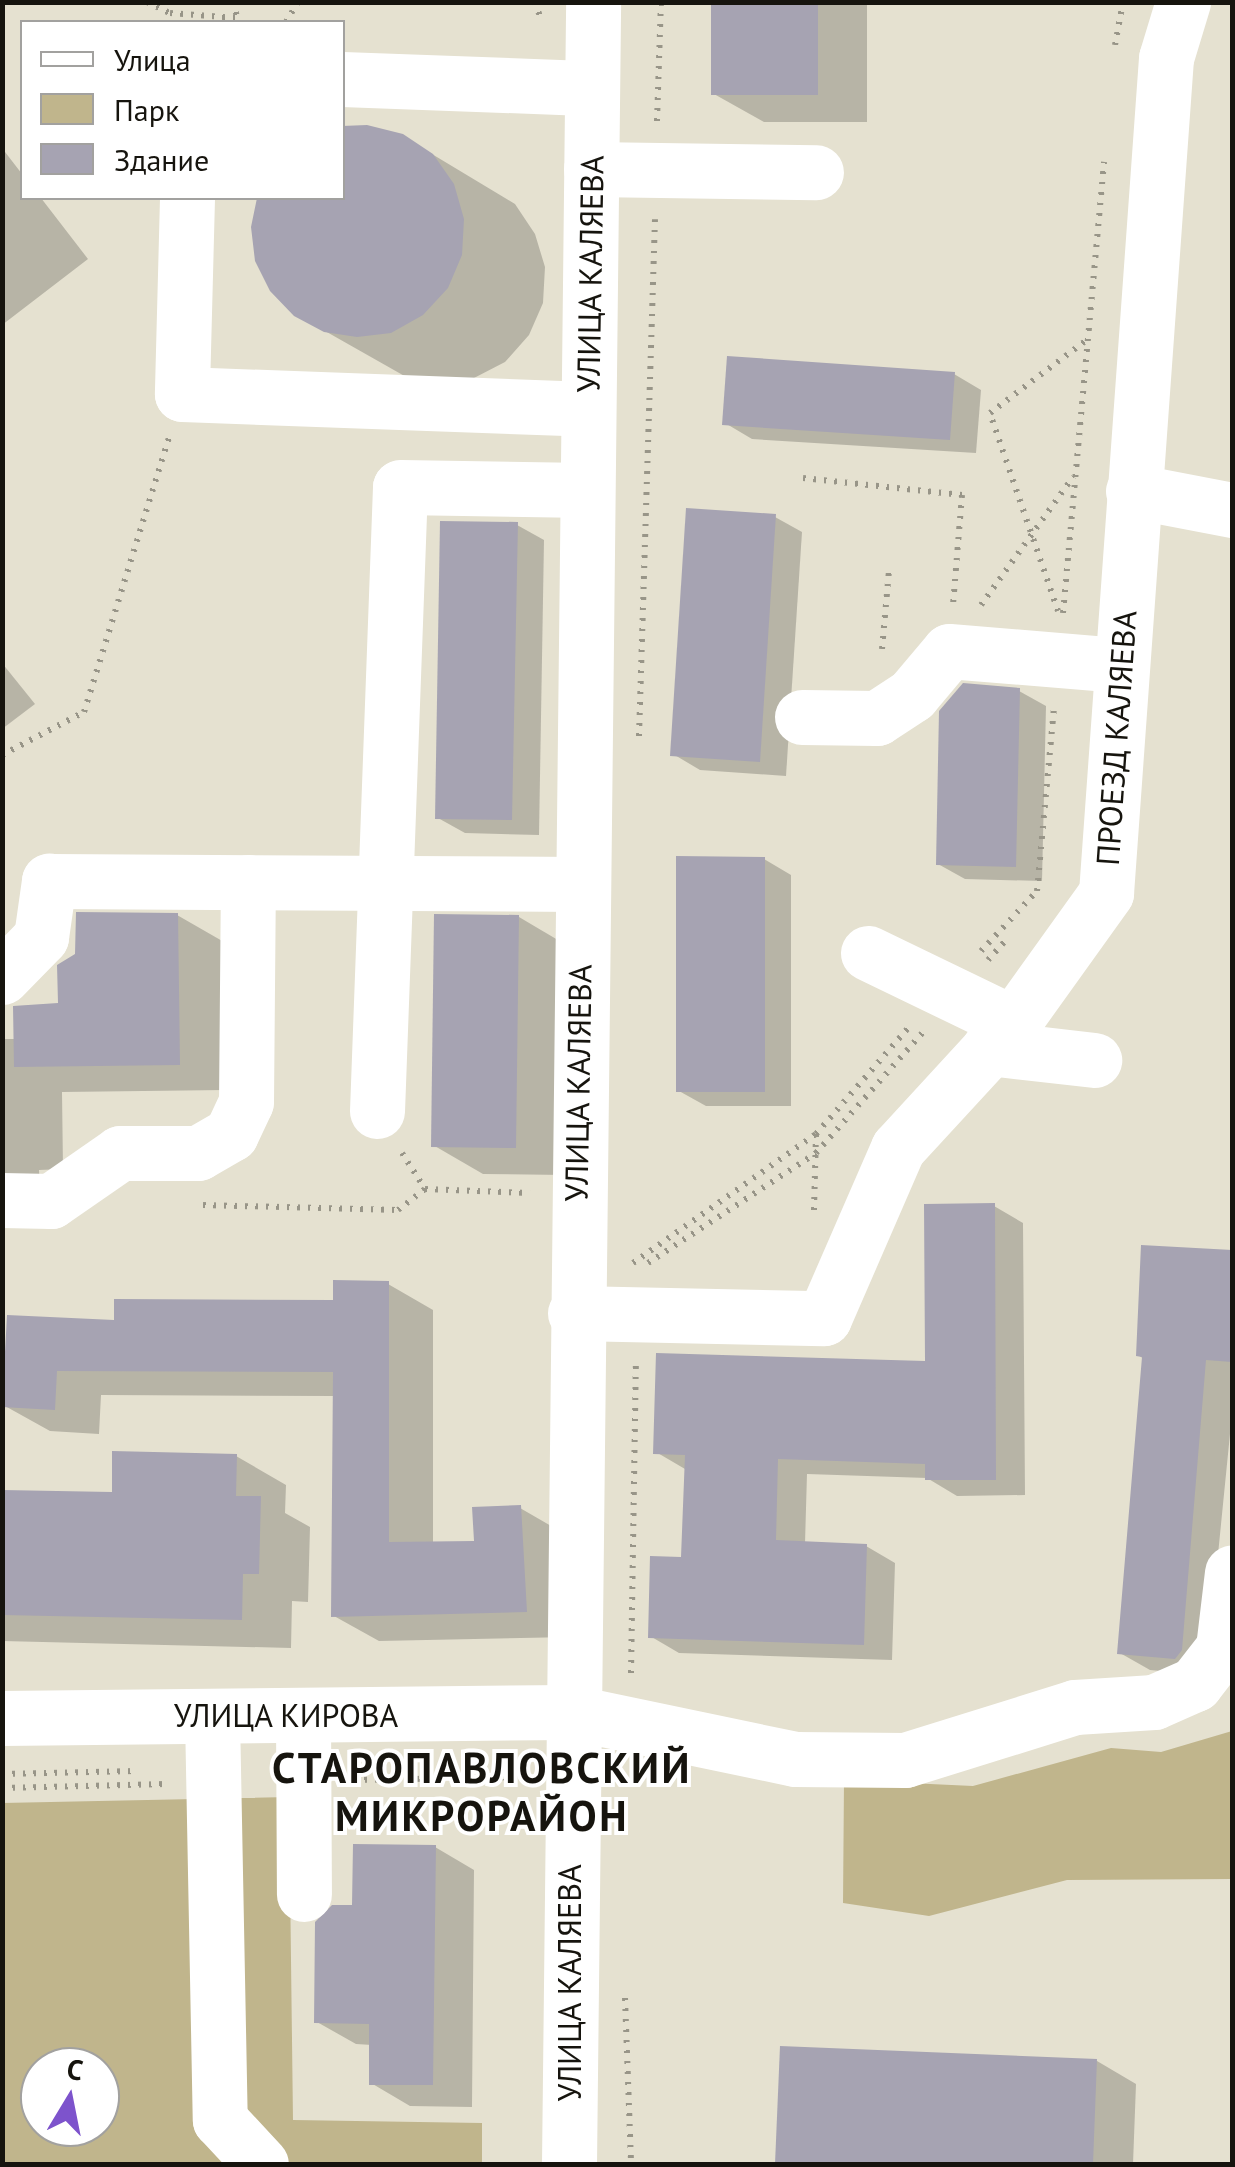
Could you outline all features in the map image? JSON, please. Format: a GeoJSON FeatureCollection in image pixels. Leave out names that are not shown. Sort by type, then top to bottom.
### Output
{"type":"FeatureCollection","features":[{"type":"Feature","properties":{"kind":"street","name":"УЛИЦА КАЛЯЕВА"},"geometry":{"type":"LineString","coordinates":[[569,2164],[570,1712],[593,2]]}},
{"type":"Feature","properties":{"kind":"street","name":"ПРОЕЗД КАЛЯЕВА"},"geometry":{"type":"LineString","coordinates":[[575,1313],[824,1318],[898,1148],[1001,1035],[1106,893],[1166,58],[1183,2]]}},
{"type":"Feature","properties":{"kind":"street"},"geometry":{"type":"LineString","coordinates":[[345,79],[592,88]]}},
{"type":"Feature","properties":{"kind":"street"},"geometry":{"type":"LineString","coordinates":[[591,168],[816,172]]}},
{"type":"Feature","properties":{"kind":"street"},"geometry":{"type":"LineString","coordinates":[[187,200],[182,394],[588,409]]}},
{"type":"Feature","properties":{"kind":"street"},"geometry":{"type":"LineString","coordinates":[[377,1111],[403,403]]}},
{"type":"Feature","properties":{"kind":"street"},"geometry":{"type":"LineString","coordinates":[[400,487],[586,490]]}},
{"type":"Feature","properties":{"kind":"street"},"geometry":{"type":"LineString","coordinates":[[1133,491],[1232,510]]}},
{"type":"Feature","properties":{"kind":"street"},"geometry":{"type":"LineString","coordinates":[[802,716],[877,718],[912,695],[949,651],[1120,665]]}},
{"type":"Feature","properties":{"kind":"street"},"geometry":{"type":"LineString","coordinates":[[2,977],[40,936],[49,881],[581,884]]}},
{"type":"Feature","properties":{"kind":"street"},"geometry":{"type":"LineString","coordinates":[[2,1200],[51,1201],[120,1153],[198,1153],[231,1134],[246,1102],[248,882]]}},
{"type":"Feature","properties":{"kind":"street"},"geometry":{"type":"LineString","coordinates":[[868,954],[950,993],[1001,1035],[1094,1060]]}},
{"type":"Feature","properties":{"kind":"street","name":"УЛИЦА КИРОВА"},"geometry":{"type":"LineString","coordinates":[[2,1718],[570,1712],[795,1759],[905,1760],[1075,1707],[1154,1702],[1195,1684],[1223,1648],[1232,1574]]}},
{"type":"Feature","properties":{"kind":"street"},"geometry":{"type":"LineString","coordinates":[[304,1715],[304,1894]]}},
{"type":"Feature","properties":{"kind":"street"},"geometry":{"type":"LineString","coordinates":[[212,1716],[220,2120],[261,2164]]}},
{"type":"Feature","properties":{"kind":"path"},"geometry":{"type":"LineString","coordinates":[[147,2],[170,13],[238,20],[233,2]]}},
{"type":"Feature","properties":{"kind":"path"},"geometry":{"type":"LineString","coordinates":[[639,739],[661,2]]}},
{"type":"Feature","properties":{"kind":"path"},"geometry":{"type":"LineString","coordinates":[[1114,56],[1123,2]]}},
{"type":"Feature","properties":{"kind":"path"},"geometry":{"type":"LineString","coordinates":[[1128,48],[1130,28]]}},
{"type":"Feature","properties":{"kind":"path"},"geometry":{"type":"LineString","coordinates":[[1088,340],[990,413],[1062,622],[1076,473],[1088,340],[1105,151]]}},
{"type":"Feature","properties":{"kind":"path"},"geometry":{"type":"LineString","coordinates":[[2,755],[84,712],[182,394]]}},
{"type":"Feature","properties":{"kind":"path"},"geometry":{"type":"LineString","coordinates":[[949,651],[1076,473]]}},
{"type":"Feature","properties":{"kind":"path"},"geometry":{"type":"LineString","coordinates":[[803,478],[962,495],[949,651]]}},
{"type":"Feature","properties":{"kind":"path"},"geometry":{"type":"LineString","coordinates":[[877,718],[889,571]]}},
{"type":"Feature","properties":{"kind":"path"},"geometry":{"type":"LineString","coordinates":[[630,1726],[639,1269],[816,1153],[1037,891],[1058,660]]}},
{"type":"Feature","properties":{"kind":"path"},"geometry":{"type":"LineString","coordinates":[[624,1250],[624,1269],[816,1134],[1050,891]]}},
{"type":"Feature","properties":{"kind":"path"},"geometry":{"type":"LineString","coordinates":[[377,1111],[424,1189]]}},
{"type":"Feature","properties":{"kind":"path"},"geometry":{"type":"LineString","coordinates":[[814,1226],[816,1134]]}},
{"type":"Feature","properties":{"kind":"path"},"geometry":{"type":"LineString","coordinates":[[186,1204],[398,1210],[424,1189],[576,1194]]}},
{"type":"Feature","properties":{"kind":"path"},"geometry":{"type":"LineString","coordinates":[[303,1782],[570,1776]]}},
{"type":"Feature","properties":{"kind":"path"},"geometry":{"type":"LineString","coordinates":[[2,1788],[212,1783]]}},
{"type":"Feature","properties":{"kind":"green space"},"geometry":{"type":"Polygon","coordinates":[[[1232,1731],[1232,1879],[1067,1880],[929,1916],[843,1903],[844,1780],[973,1786],[1111,1748],[1161,1752],[1232,1731]]]}},
{"type":"Feature","properties":{"kind":"green space"},"geometry":{"type":"Polygon","coordinates":[[[289,1797],[293,2120],[482,2123],[482,2164],[3,2164],[2,1803],[289,1797]]]}},
{"type":"Feature","properties":{"kind":"building"},"geometry":{"type":"Polygon","coordinates":[[[711,2],[818,2],[818,95],[711,95],[711,2]]]}},
{"type":"Feature","properties":{"kind":"building"},"geometry":{"type":"Polygon","coordinates":[[[367,125],[403,134],[433,154],[454,184],[464,219],[462,255],[448,288],[423,315],[391,333],[357,337],[324,332],[294,316],[270,291],[255,261],[251,227],[257,200],[345,200],[345,126],[367,125]]]}},
{"type":"Feature","properties":{"kind":"building"},"geometry":{"type":"Polygon","coordinates":[[[727,356],[955,372],[950,440],[722,425],[727,356]]]}},
{"type":"Feature","properties":{"kind":"building"},"geometry":{"type":"Polygon","coordinates":[[[686,508],[776,514],[760,762],[670,756],[686,508]]]}},
{"type":"Feature","properties":{"kind":"building"},"geometry":{"type":"Polygon","coordinates":[[[440,521],[518,522],[512,820],[435,819],[440,521]]]}},
{"type":"Feature","properties":{"kind":"building"},"geometry":{"type":"Polygon","coordinates":[[[963,683],[1020,688],[1016,867],[936,865],[939,711],[963,683]]]}},
{"type":"Feature","properties":{"kind":"building"},"geometry":{"type":"Polygon","coordinates":[[[676,856],[765,857],[765,1092],[676,1092],[676,856]]]}},
{"type":"Feature","properties":{"kind":"building"},"geometry":{"type":"Polygon","coordinates":[[[76,912],[178,913],[180,1065],[14,1067],[13,1006],[58,1003],[57,965],[75,954],[76,912]]]}},
{"type":"Feature","properties":{"kind":"building"},"geometry":{"type":"Polygon","coordinates":[[[434,914],[519,915],[516,1148],[431,1147],[434,914]]]}},
{"type":"Feature","properties":{"kind":"building"},"geometry":{"type":"Polygon","coordinates":[[[995,1203],[996,1480],[925,1480],[925,1464],[778,1459],[776,1540],[867,1544],[864,1645],[648,1638],[650,1556],[681,1557],[685,1455],[653,1454],[656,1353],[925,1361],[924,1204],[995,1203]]]}},
{"type":"Feature","properties":{"kind":"building"},"geometry":{"type":"Polygon","coordinates":[[[1141,1245],[1232,1250],[1232,1362],[1206,1360],[1182,1650],[1175,1659],[1117,1654],[1142,1357],[1136,1356],[1141,1245]]]}},
{"type":"Feature","properties":{"kind":"building"},"geometry":{"type":"Polygon","coordinates":[[[333,1280],[389,1281],[389,1542],[474,1541],[472,1507],[521,1505],[527,1612],[331,1617],[333,1372],[57,1371],[55,1410],[2,1407],[7,1315],[114,1320],[114,1299],[333,1300],[333,1280]]]}},
{"type":"Feature","properties":{"kind":"building"},"geometry":{"type":"Polygon","coordinates":[[[112,1451],[237,1454],[236,1496],[261,1496],[259,1574],[243,1574],[242,1620],[2,1615],[2,1490],[112,1492],[112,1451]]]}},
{"type":"Feature","properties":{"kind":"building"},"geometry":{"type":"Polygon","coordinates":[[[353,1844],[436,1845],[433,2085],[369,2085],[369,2024],[314,2023],[315,1922],[332,1905],[352,1905],[353,1844]]]}},
{"type":"Feature","properties":{"kind":"building"},"geometry":{"type":"Polygon","coordinates":[[[780,2046],[1097,2059],[1093,2164],[775,2164],[780,2046]]]}},
{"type":"Feature","properties":{"kind":"district","name":"СТАРОПАВЛОВСКИЙ МИКРОРАЙОН"},"geometry":{"type":"Point","coordinates":[482,1792]}}]}
